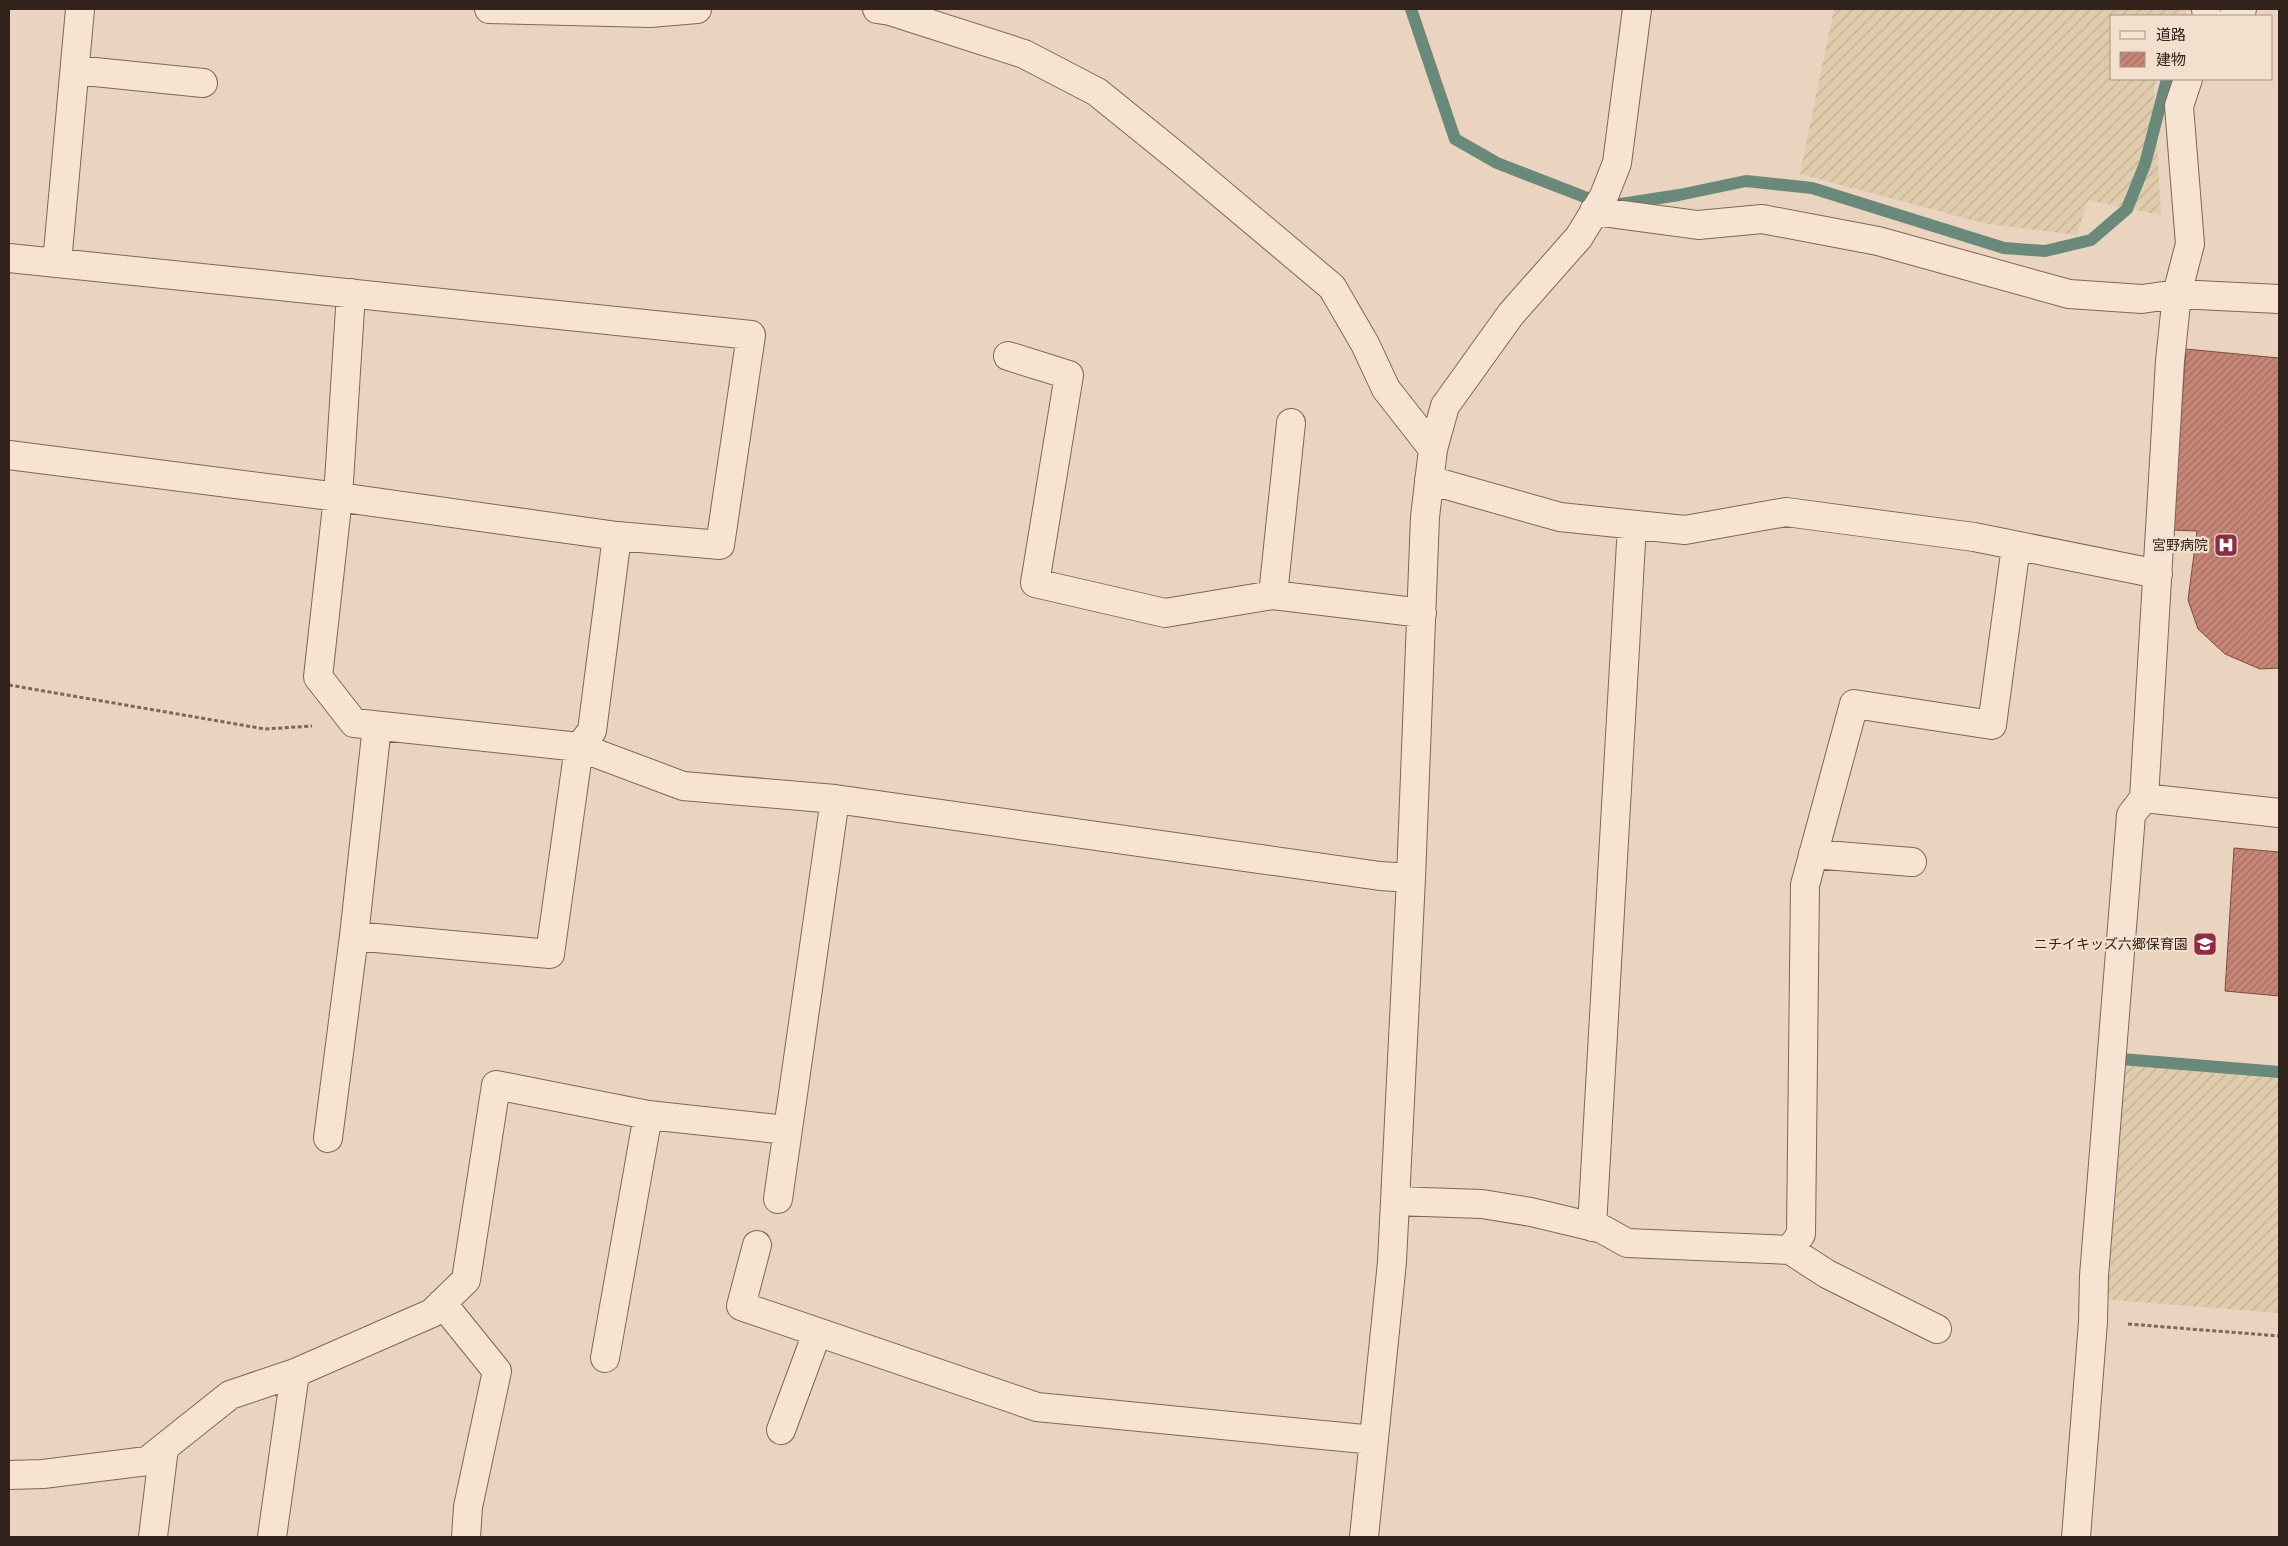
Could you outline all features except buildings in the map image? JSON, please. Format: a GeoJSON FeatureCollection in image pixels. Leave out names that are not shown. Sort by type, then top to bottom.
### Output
{"type":"FeatureCollection","features":[{"type":"Feature","properties":{"kind":"street"},"geometry":{"type":"LineString","coordinates":[[57,263],[80,9]]}},
{"type":"Feature","properties":{"kind":"street"},"geometry":{"type":"LineString","coordinates":[[489,9],[650,13],[697,9]]}},
{"type":"Feature","properties":{"kind":"street"},"geometry":{"type":"LineString","coordinates":[[877,9],[890,11],[1024,54],[1097,92],[1332,287],[1364,344],[1386,389],[1433,449]]}},
{"type":"Feature","properties":{"kind":"street"},"geometry":{"type":"LineString","coordinates":[[1364,1537],[1392,1262],[1412,878],[1425,517],[1433,449],[1445,406],[1511,314],[1579,237],[1604,196],[1617,163],[1637,9]]}},
{"type":"Feature","properties":{"kind":"street"},"geometry":{"type":"LineString","coordinates":[[75,70],[202,84]]}},
{"type":"Feature","properties":{"kind":"street"},"geometry":{"type":"LineString","coordinates":[[2076,1537],[2093,1322],[2094,1276],[2131,815],[2144,798],[2170,361],[2177,294],[2190,244],[2179,106],[2188,80]]}},
{"type":"Feature","properties":{"kind":"street"},"geometry":{"type":"LineString","coordinates":[[1594,211],[1698,225],[1762,219],[1878,242],[2069,294],[2142,299],[2177,294],[2279,300]]}},
{"type":"Feature","properties":{"kind":"street"},"geometry":{"type":"LineString","coordinates":[[9,258],[750,334],[720,545],[617,536],[338,497],[9,455]]}},
{"type":"Feature","properties":{"kind":"street"},"geometry":{"type":"LineString","coordinates":[[351,293],[338,497],[318,677],[365,724],[579,747],[683,786],[835,800],[1380,876],[1412,878]]}},
{"type":"Feature","properties":{"kind":"street"},"geometry":{"type":"LineString","coordinates":[[1008,356],[1069,375],[1035,583],[1165,614],[1273,595],[1422,613]]}},
{"type":"Feature","properties":{"kind":"street"},"geometry":{"type":"LineString","coordinates":[[1273,595],[1291,423]]}},
{"type":"Feature","properties":{"kind":"street"},"geometry":{"type":"LineString","coordinates":[[1429,480],[1560,518],[1685,530],[1786,512],[1974,537],[2158,574]]}},
{"type":"Feature","properties":{"kind":"street"},"geometry":{"type":"LineString","coordinates":[[1592,1226],[1632,525]]}},
{"type":"Feature","properties":{"kind":"street"},"geometry":{"type":"LineString","coordinates":[[354,936],[550,954],[579,747],[592,730],[617,536]]}},
{"type":"Feature","properties":{"kind":"street"},"geometry":{"type":"LineString","coordinates":[[1790,1250],[1801,1234],[1805,885],[1854,704],[1992,725],[2016,546]]}},
{"type":"Feature","properties":{"kind":"street"},"geometry":{"type":"LineString","coordinates":[[328,1138],[354,936],[365,724]]}},
{"type":"Feature","properties":{"kind":"street"},"geometry":{"type":"LineString","coordinates":[[2144,798],[2279,813]]}},
{"type":"Feature","properties":{"kind":"street"},"geometry":{"type":"LineString","coordinates":[[778,1199],[835,800]]}},
{"type":"Feature","properties":{"kind":"street"},"geometry":{"type":"LineString","coordinates":[[1813,854],[1912,862]]}},
{"type":"Feature","properties":{"kind":"street"},"geometry":{"type":"LineString","coordinates":[[9,1475],[43,1474],[147,1461],[230,1395],[295,1372],[432,1313],[466,1280],[496,1084],[648,1115],[787,1130]]}},
{"type":"Feature","properties":{"kind":"street"},"geometry":{"type":"LineString","coordinates":[[605,1358],[648,1115]]}},
{"type":"Feature","properties":{"kind":"street"},"geometry":{"type":"LineString","coordinates":[[1395,1201],[1482,1204],[1531,1212],[1602,1229],[1627,1243],[1790,1250],[1827,1274],[1938,1329]]}},
{"type":"Feature","properties":{"kind":"street"},"geometry":{"type":"LineString","coordinates":[[757,1245],[741,1306],[1037,1407],[1374,1440]]}},
{"type":"Feature","properties":{"kind":"street"},"geometry":{"type":"LineString","coordinates":[[442,1303],[497,1371],[468,1507],[466,1537]]}},
{"type":"Feature","properties":{"kind":"street"},"geometry":{"type":"LineString","coordinates":[[782,1430],[817,1333]]}},
{"type":"Feature","properties":{"kind":"street"},"geometry":{"type":"LineString","coordinates":[[272,1537],[295,1372]]}},
{"type":"Feature","properties":{"kind":"street"},"geometry":{"type":"LineString","coordinates":[[153,1537],[164,1448]]}},
{"type":"Feature","properties":{"kind":"path"},"geometry":{"type":"LineString","coordinates":[[9,686],[265,729],[365,724]]}},
{"type":"Feature","properties":{"kind":"path"},"geometry":{"type":"LineString","coordinates":[[2093,1322],[2279,1336]]}},
{"type":"Feature","properties":{"kind":"shaded area"},"geometry":{"type":"Polygon","coordinates":[[[1834,9],[2187,9],[2185,15],[2110,15],[2110,80],[2157,80],[2154,87],[2161,215],[2088,200],[2077,235],[1987,224],[1800,174],[1834,9]]]}},
{"type":"Feature","properties":{"kind":"shaded area"},"geometry":{"type":"Polygon","coordinates":[[[2120,1064],[2279,1077],[2279,1313],[2101,1299],[2120,1064]]]}},
{"type":"Feature","properties":{"kind":"waterway"},"geometry":{"type":"LineString","coordinates":[[1411,9],[1455,139],[1497,163],[1608,206],[1679,195],[1746,181],[1812,188],[2004,248],[2045,251],[2091,240],[2127,209],[2145,164],[2167,80]]}},
{"type":"Feature","properties":{"kind":"waterway"},"geometry":{"type":"LineString","coordinates":[[2121,1059],[2279,1072]]}},
{"type":"Feature","properties":{"kind":"place","name":"宮野病院"},"geometry":{"type":"Point","coordinates":[2226,545]}},
{"type":"Feature","properties":{"kind":"place","name":"ニチイキッズ六郷保育園"},"geometry":{"type":"Point","coordinates":[2205,944]}}]}
